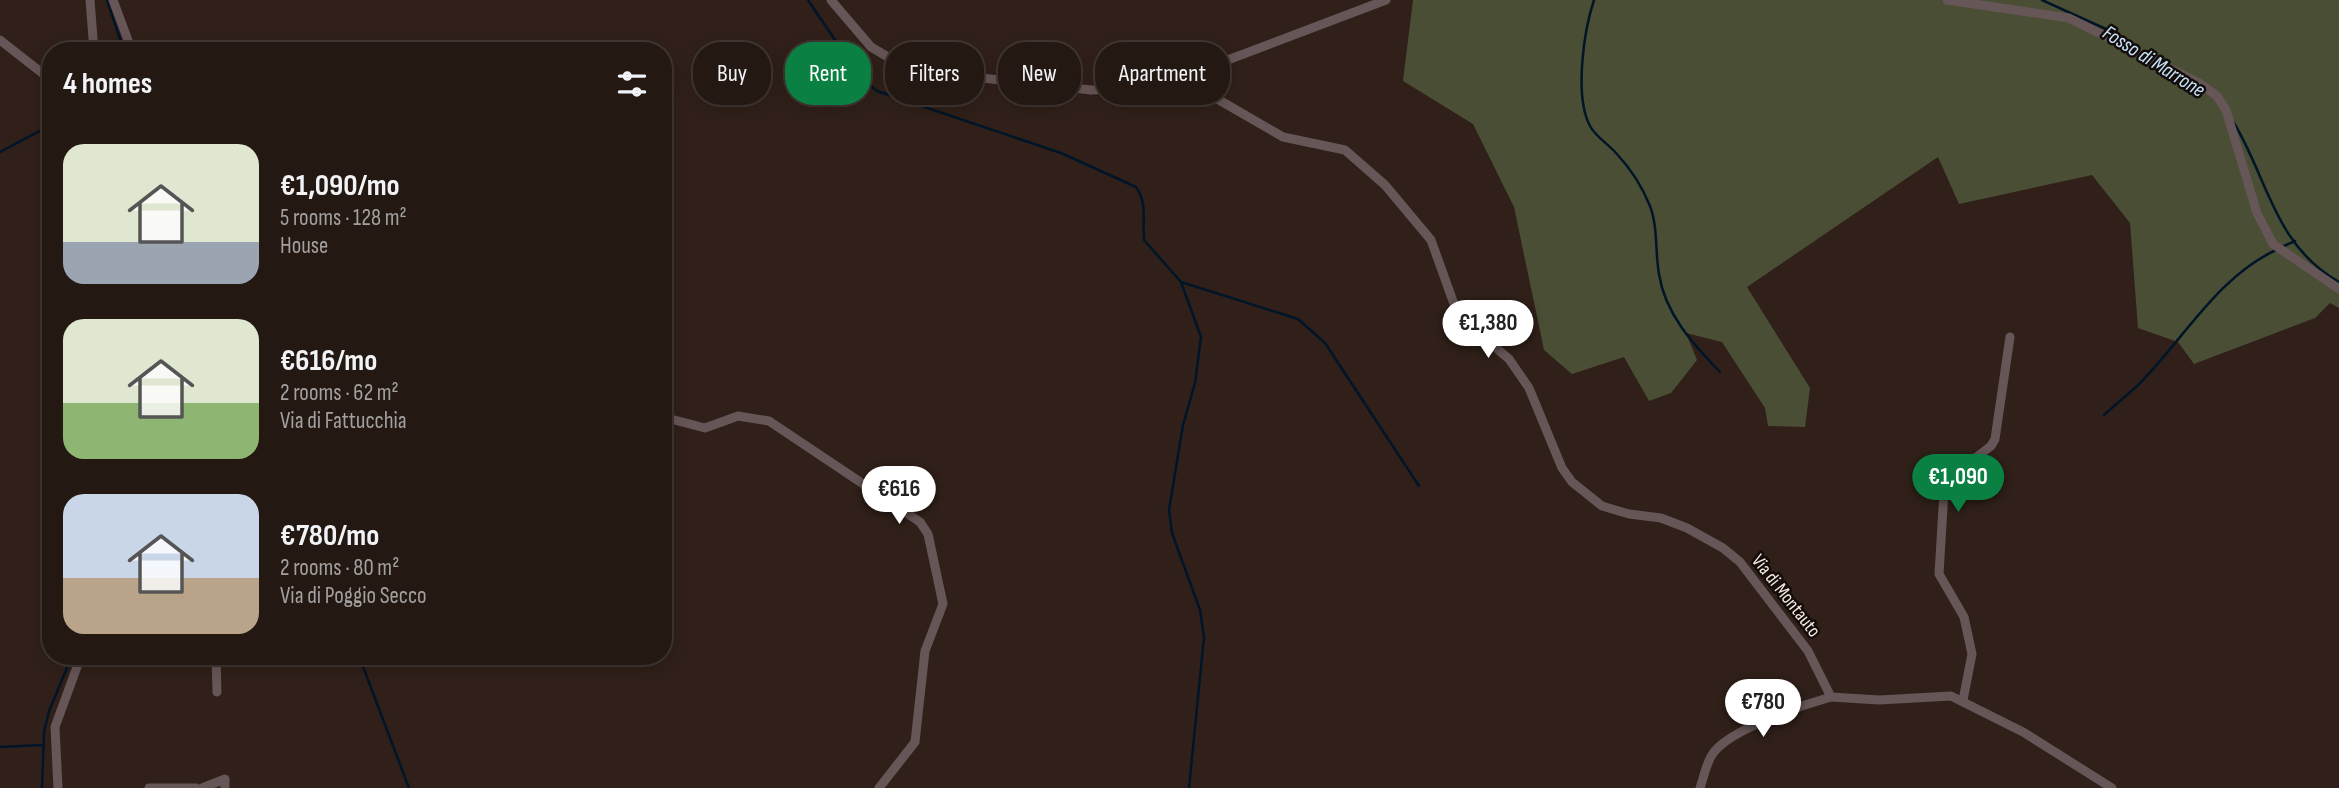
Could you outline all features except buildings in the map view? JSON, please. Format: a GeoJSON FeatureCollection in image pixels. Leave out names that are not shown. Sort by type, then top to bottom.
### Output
{"type":"FeatureCollection","features":[{"type":"Feature","properties":{"kind":"street"},"geometry":{"type":"LineString","coordinates":[[90,0],[93,42]]}},
{"type":"Feature","properties":{"kind":"street"},"geometry":{"type":"LineString","coordinates":[[113,0],[129,42]]}},
{"type":"Feature","properties":{"kind":"street","name":"Via di Montauto"},"geometry":{"type":"LineString","coordinates":[[831,0],[871,47],[910,70],[1091,90],[1178,88],[1206,93],[1283,137],[1345,150],[1385,185],[1431,240],[1454,304],[1473,328],[1509,359],[1528,388],[1562,468],[1572,482],[1602,506],[1629,514],[1661,518],[1679,525],[1723,548],[1740,562],[1808,651],[1831,697]]}},
{"type":"Feature","properties":{"kind":"street"},"geometry":{"type":"LineString","coordinates":[[1230,59],[1386,0]]}},
{"type":"Feature","properties":{"kind":"street"},"geometry":{"type":"LineString","coordinates":[[1947,0],[2069,18],[2208,89],[2226,110],[2258,213],[2273,244],[2339,289]]}},
{"type":"Feature","properties":{"kind":"street"},"geometry":{"type":"LineString","coordinates":[[0,40],[42,73]]}},
{"type":"Feature","properties":{"kind":"street"},"geometry":{"type":"LineString","coordinates":[[1963,700],[1972,654],[1964,617],[1939,574],[1944,491],[1950,477],[1991,446],[1995,439],[2010,337]]}},
{"type":"Feature","properties":{"kind":"street"},"geometry":{"type":"LineString","coordinates":[[672,419],[705,428],[738,416],[769,421],[920,522],[928,534],[943,604],[925,651],[915,743],[879,788]]}},
{"type":"Feature","properties":{"kind":"street"},"geometry":{"type":"LineString","coordinates":[[58,788],[55,727],[78,665]]}},
{"type":"Feature","properties":{"kind":"street"},"geometry":{"type":"LineString","coordinates":[[216,665],[218,692]]}},
{"type":"Feature","properties":{"kind":"street"},"geometry":{"type":"LineString","coordinates":[[1700,788],[1712,754],[1723,743],[1800,705],[1831,697],[1879,700],[1931,695],[1963,700],[2023,732],[2112,788]]}},
{"type":"Feature","properties":{"kind":"street"},"geometry":{"type":"LineString","coordinates":[[202,788],[225,783]]}},
{"type":"Feature","properties":{"kind":"street"},"geometry":{"type":"LineString","coordinates":[[149,788],[195,788]]}},
{"type":"Feature","properties":{"kind":"green space"},"geometry":{"type":"Polygon","coordinates":[[[1413,0],[2339,0],[2339,308],[2330,303],[2315,318],[2194,364],[2178,342],[2138,328],[2130,223],[2092,175],[1959,204],[1938,157],[1747,287],[1810,388],[1805,427],[1768,426],[1765,408],[1722,342],[1686,333],[1697,360],[1671,393],[1649,401],[1624,357],[1572,374],[1544,350],[1514,207],[1473,124],[1403,81],[1413,0]]]}},
{"type":"Feature","properties":{"kind":"waterway"},"geometry":{"type":"LineString","coordinates":[[107,0],[121,42]]}},
{"type":"Feature","properties":{"kind":"waterway"},"geometry":{"type":"LineString","coordinates":[[808,0],[860,77],[877,91],[1061,153],[1136,187],[1140,193],[1144,240],[1181,282],[1201,337],[1195,383],[1183,425],[1169,510],[1172,533],[1200,610],[1204,637],[1189,788]]}},
{"type":"Feature","properties":{"kind":"waterway"},"geometry":{"type":"LineString","coordinates":[[1594,0],[1582,63],[1585,113],[1592,130],[1621,159],[1643,191],[1653,214],[1659,274],[1667,302],[1690,339],[1720,372]]}},
{"type":"Feature","properties":{"kind":"waterway","name":"Fosso di Marrone"},"geometry":{"type":"LineString","coordinates":[[2042,0],[2108,30],[2139,48]]}},
{"type":"Feature","properties":{"kind":"waterway","name":"Fosso di Marrone"},"geometry":{"type":"LineString","coordinates":[[2234,123],[2286,230],[2317,267],[2339,282]]}},
{"type":"Feature","properties":{"kind":"waterway"},"geometry":{"type":"LineString","coordinates":[[0,152],[42,130]]}},
{"type":"Feature","properties":{"kind":"waterway"},"geometry":{"type":"LineString","coordinates":[[2282,247],[2295,241]]}},
{"type":"Feature","properties":{"kind":"waterway"},"geometry":{"type":"LineString","coordinates":[[2104,415],[2137,386],[2235,277],[2276,250]]}},
{"type":"Feature","properties":{"kind":"waterway"},"geometry":{"type":"LineString","coordinates":[[1181,282],[1298,319],[1325,343],[1419,486]]}},
{"type":"Feature","properties":{"kind":"waterway"},"geometry":{"type":"LineString","coordinates":[[42,788],[44,732],[49,711],[68,665]]}},
{"type":"Feature","properties":{"kind":"waterway"},"geometry":{"type":"LineString","coordinates":[[362,665],[409,788]]}},
{"type":"Feature","properties":{"kind":"waterway"},"geometry":{"type":"LineString","coordinates":[[0,747],[43,745]]}}]}
